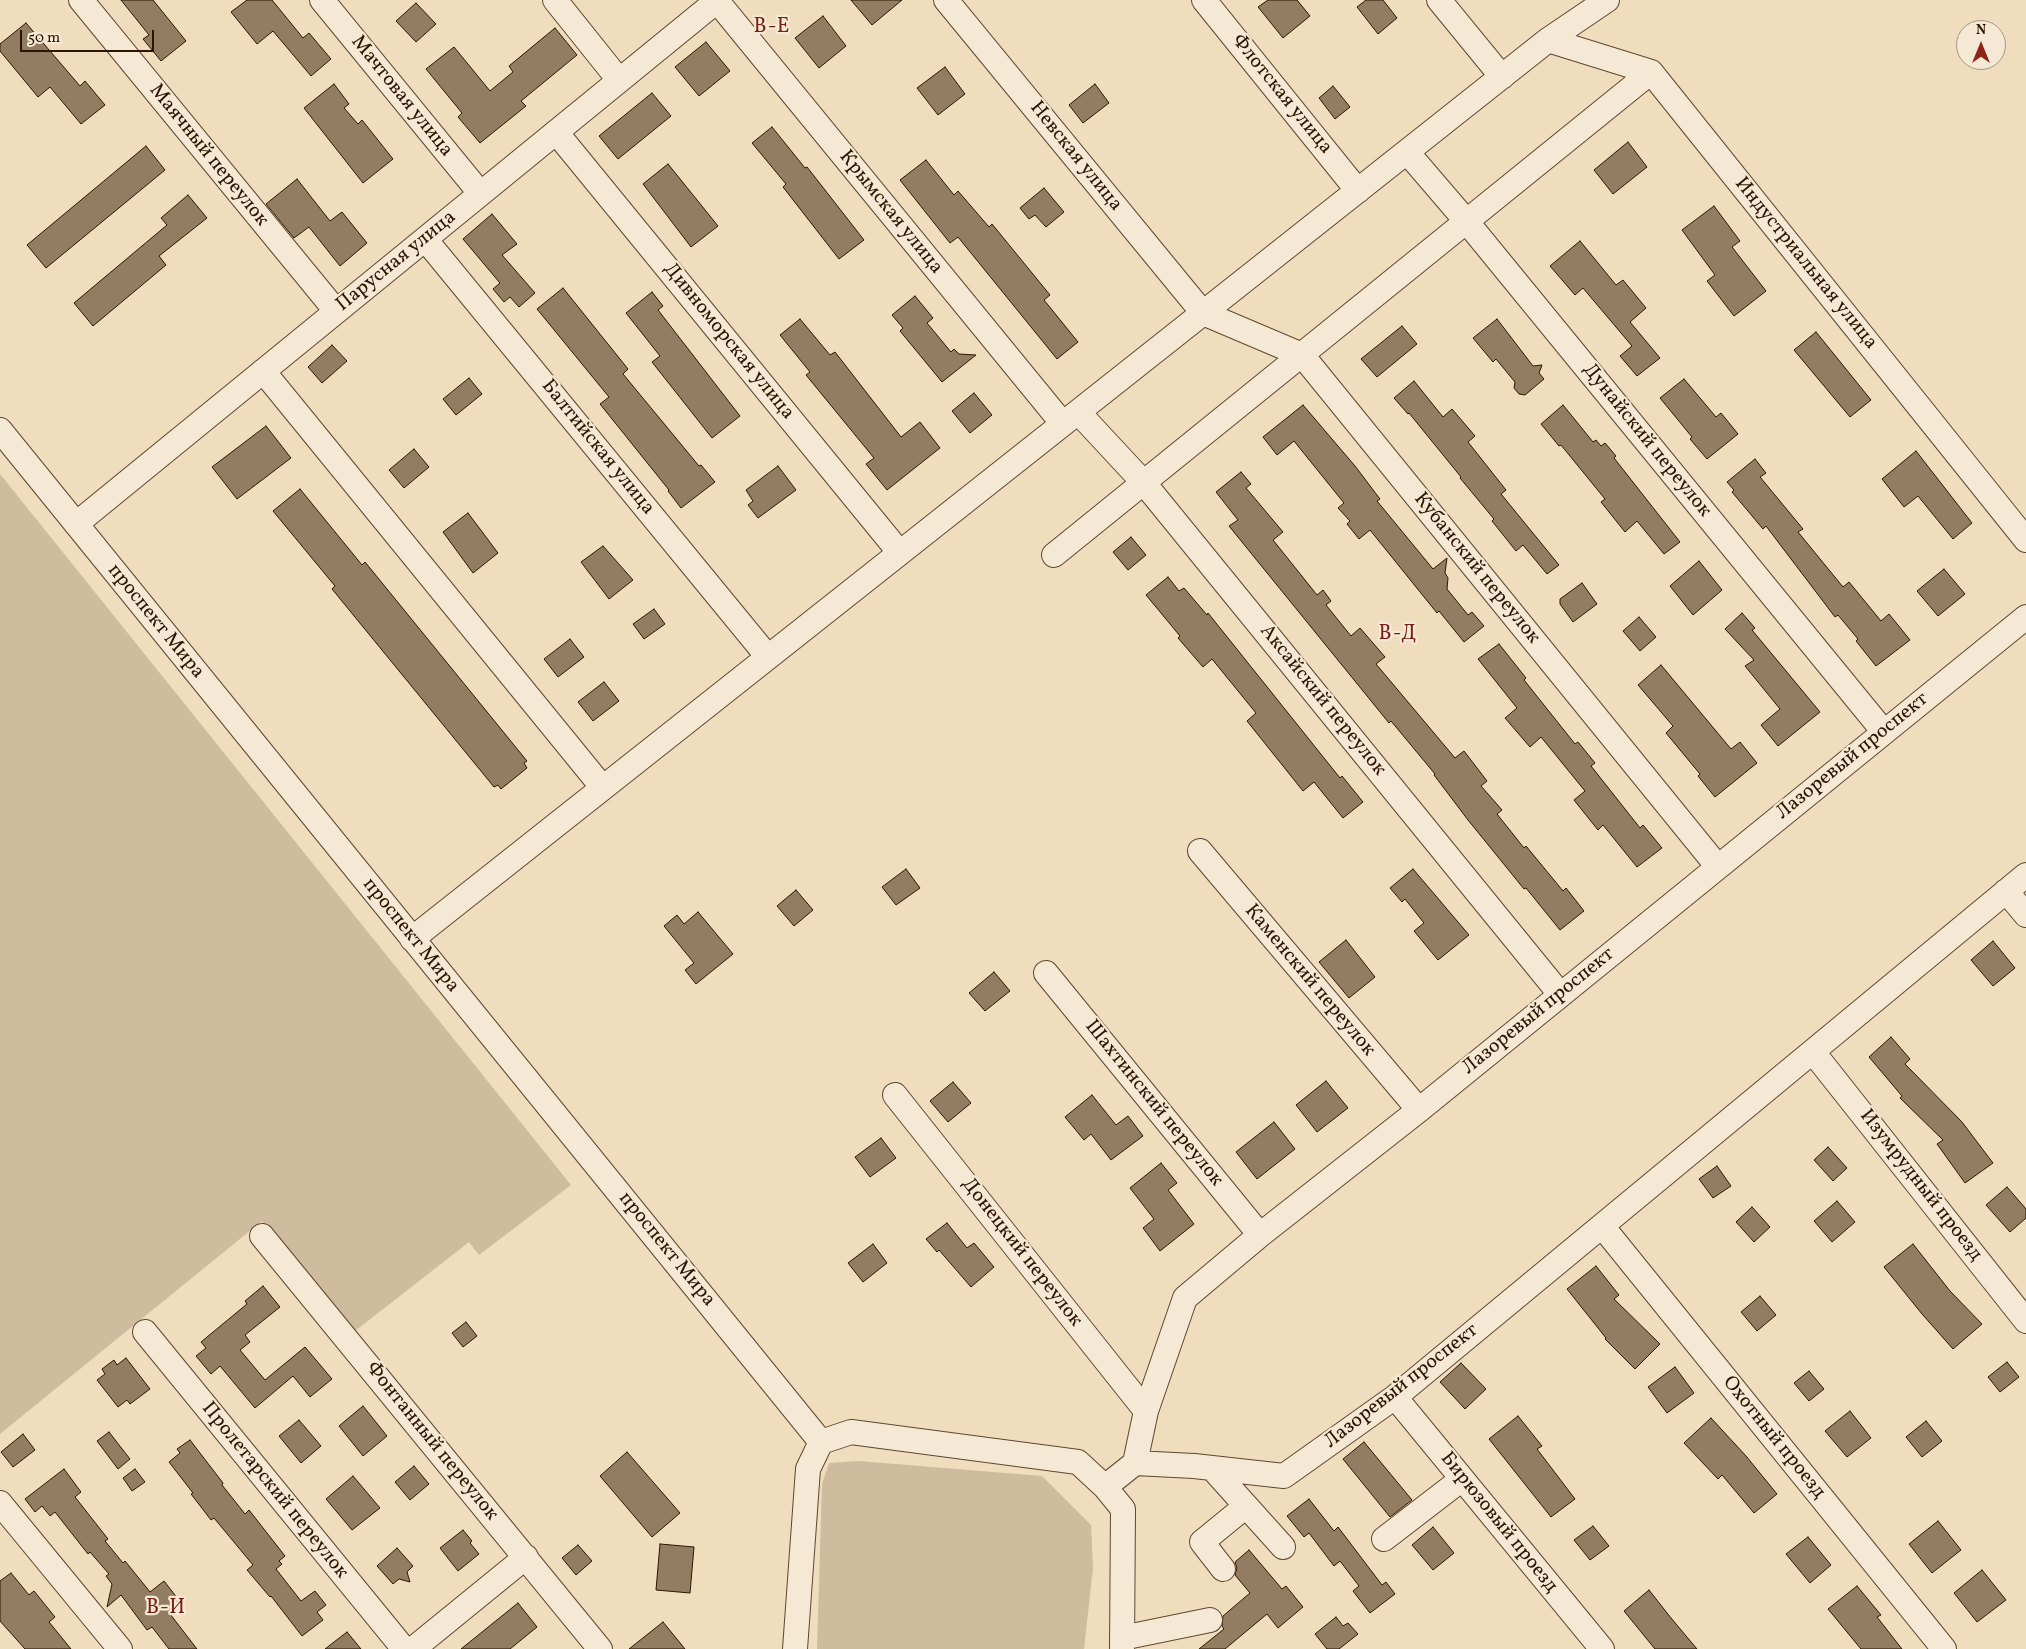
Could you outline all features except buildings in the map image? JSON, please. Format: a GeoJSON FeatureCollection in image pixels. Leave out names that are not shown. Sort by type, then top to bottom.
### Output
{"type":"FeatureCollection","features":[{"type":"Feature","properties":{"kind":"street","name":"Маячный переулок"},"geometry":{"type":"LineString","coordinates":[[81,0],[336,311]]}},
{"type":"Feature","properties":{"kind":"street","name":"Мачтовая улица"},"geometry":{"type":"LineString","coordinates":[[322,0],[480,194]]}},
{"type":"Feature","properties":{"kind":"street"},"geometry":{"type":"LineString","coordinates":[[554,0],[619,80]]}},
{"type":"Feature","properties":{"kind":"street","name":"Парусная улица"},"geometry":{"type":"LineString","coordinates":[[76,524],[717,0]]}},
{"type":"Feature","properties":{"kind":"street","name":"Крымская улица"},"geometry":{"type":"LineString","coordinates":[[717,0],[1071,418]]}},
{"type":"Feature","properties":{"kind":"street","name":"Невская улица"},"geometry":{"type":"LineString","coordinates":[[946,0],[1203,314]]}},
{"type":"Feature","properties":{"kind":"street","name":"Флотская улица"},"geometry":{"type":"LineString","coordinates":[[1204,0],[1358,191]]}},
{"type":"Feature","properties":{"kind":"street"},"geometry":{"type":"LineString","coordinates":[[1439,0],[1502,77]]}},
{"type":"Feature","properties":{"kind":"street"},"geometry":{"type":"LineString","coordinates":[[412,939],[1548,40],[1607,0]]}},
{"type":"Feature","properties":{"kind":"street"},"geometry":{"type":"LineString","coordinates":[[1548,40],[1651,72]]}},
{"type":"Feature","properties":{"kind":"street"},"geometry":{"type":"LineString","coordinates":[[1054,555],[1651,72]]}},
{"type":"Feature","properties":{"kind":"street","name":"Индустриальная улица"},"geometry":{"type":"LineString","coordinates":[[1651,72],[2026,540]]}},
{"type":"Feature","properties":{"kind":"street","name":"Дивноморская улица"},"geometry":{"type":"LineString","coordinates":[[556,132],[900,553]]}},
{"type":"Feature","properties":{"kind":"street","name":"Дунайский переулок"},"geometry":{"type":"LineString","coordinates":[[1407,152],[1467,222],[1884,732]]}},
{"type":"Feature","properties":{"kind":"street","name":"Балтийская улица"},"geometry":{"type":"LineString","coordinates":[[425,238],[768,657]]}},
{"type":"Feature","properties":{"kind":"street","name":"Кубанский переулок"},"geometry":{"type":"LineString","coordinates":[[1203,314],[1302,355],[1718,867]]}},
{"type":"Feature","properties":{"kind":"street"},"geometry":{"type":"LineString","coordinates":[[263,371],[603,788]]}},
{"type":"Feature","properties":{"kind":"street","name":"Аксайский переулок"},"geometry":{"type":"LineString","coordinates":[[1071,418],[1144,483],[1560,994]]}},
{"type":"Feature","properties":{"kind":"street","name":"проспект Мира"},"geometry":{"type":"LineString","coordinates":[[0,430],[821,1442]]}},
{"type":"Feature","properties":{"kind":"street","name":"Лазоревый проспект"},"geometry":{"type":"LineString","coordinates":[[2026,617],[1419,1110],[1260,1235],[1185,1298],[1146,1411],[1136,1464],[1212,1468],[1284,1476],[1395,1397],[2026,875]]}},
{"type":"Feature","properties":{"kind":"street","name":"Каменский переулок"},"geometry":{"type":"LineString","coordinates":[[1200,851],[1419,1110]]}},
{"type":"Feature","properties":{"kind":"street"},"geometry":{"type":"LineString","coordinates":[[2006,891],[2026,915]]}},
{"type":"Feature","properties":{"kind":"street","name":"Шахтинский переулок"},"geometry":{"type":"LineString","coordinates":[[1046,973],[1260,1235]]}},
{"type":"Feature","properties":{"kind":"street","name":"Изумрудный проезд"},"geometry":{"type":"LineString","coordinates":[[1813,1052],[2026,1321]]}},
{"type":"Feature","properties":{"kind":"street","name":"Донецкий переулок"},"geometry":{"type":"LineString","coordinates":[[895,1095],[1146,1411]]}},
{"type":"Feature","properties":{"kind":"street","name":"Охотный проезд"},"geometry":{"type":"LineString","coordinates":[[1602,1226],[1944,1649]]}},
{"type":"Feature","properties":{"kind":"street","name":"Фонтанный переулок"},"geometry":{"type":"LineString","coordinates":[[262,1236],[600,1649]]}},
{"type":"Feature","properties":{"kind":"street","name":"Пролетарский переулок"},"geometry":{"type":"LineString","coordinates":[[145,1332],[404,1649]]}},
{"type":"Feature","properties":{"kind":"street","name":"Бирюзовый проезд"},"geometry":{"type":"LineString","coordinates":[[1395,1397],[1602,1649]]}},
{"type":"Feature","properties":{"kind":"street"},"geometry":{"type":"LineString","coordinates":[[795,1649],[808,1469],[821,1442],[851,1432],[1078,1462],[1105,1487],[1123,1508],[1122,1644],[1210,1620]]}},
{"type":"Feature","properties":{"kind":"street"},"geometry":{"type":"LineString","coordinates":[[1105,1487],[1136,1464]]}},
{"type":"Feature","properties":{"kind":"street"},"geometry":{"type":"LineString","coordinates":[[1212,1468],[1284,1547]]}},
{"type":"Feature","properties":{"kind":"street"},"geometry":{"type":"LineString","coordinates":[[1384,1539],[1462,1479]]}},
{"type":"Feature","properties":{"kind":"street"},"geometry":{"type":"LineString","coordinates":[[0,1503],[120,1649]]}},
{"type":"Feature","properties":{"kind":"street"},"geometry":{"type":"LineString","coordinates":[[1223,1569],[1202,1542],[1246,1506]]}},
{"type":"Feature","properties":{"kind":"street"},"geometry":{"type":"LineString","coordinates":[[413,1649],[526,1558]]}},
{"type":"Feature","properties":{"kind":"shaded area"},"geometry":{"type":"Polygon","coordinates":[[[0,474],[571,1185],[479,1255],[469,1242],[355,1331],[262,1221],[0,1434],[0,474]]]}},
{"type":"Feature","properties":{"kind":"shaded area"},"geometry":{"type":"Polygon","coordinates":[[[859,1461],[1042,1476],[1091,1525],[1093,1568],[1084,1649],[817,1649],[822,1484],[829,1463],[859,1461]]]}},
{"type":"Feature","properties":{"kind":"district","name":"В-Е"},"geometry":{"type":"Point","coordinates":[772,28]}},
{"type":"Feature","properties":{"kind":"district","name":"В-Д"},"geometry":{"type":"Point","coordinates":[1398,635]}},
{"type":"Feature","properties":{"kind":"district","name":"В-И"},"geometry":{"type":"Point","coordinates":[166,1609]}}]}
